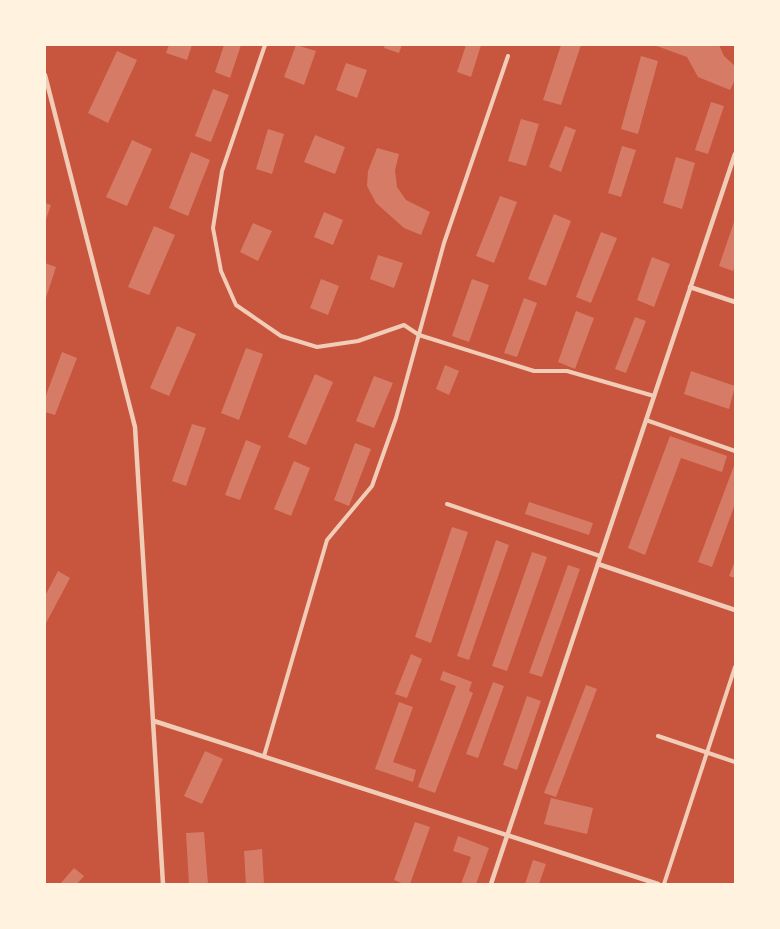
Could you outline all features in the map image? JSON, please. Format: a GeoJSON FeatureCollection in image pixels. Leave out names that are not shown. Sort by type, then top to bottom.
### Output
{"type":"FeatureCollection","features":[{"type":"Feature","properties":{"kind":"street"},"geometry":{"type":"LineString","coordinates":[[265,45],[222,171],[213,228],[221,271],[236,305],[281,336],[317,347],[358,341],[404,325],[419,334],[534,371],[568,371],[654,396]]}},
{"type":"Feature","properties":{"kind":"street"},"geometry":{"type":"LineString","coordinates":[[264,756],[328,540],[372,486],[396,418],[444,243],[508,56]]}},
{"type":"Feature","properties":{"kind":"street"},"geometry":{"type":"LineString","coordinates":[[45,75],[135,427],[154,721],[162,884]]}},
{"type":"Feature","properties":{"kind":"street"},"geometry":{"type":"LineString","coordinates":[[491,884],[735,154]]}},
{"type":"Feature","properties":{"kind":"street"},"geometry":{"type":"LineString","coordinates":[[690,287],[735,302]]}},
{"type":"Feature","properties":{"kind":"street"},"geometry":{"type":"LineString","coordinates":[[646,420],[735,451]]}},
{"type":"Feature","properties":{"kind":"street"},"geometry":{"type":"LineString","coordinates":[[446,504],[600,556]]}},
{"type":"Feature","properties":{"kind":"street"},"geometry":{"type":"LineString","coordinates":[[598,564],[735,610]]}},
{"type":"Feature","properties":{"kind":"street"},"geometry":{"type":"LineString","coordinates":[[664,884],[735,668]]}},
{"type":"Feature","properties":{"kind":"street"},"geometry":{"type":"LineString","coordinates":[[154,721],[658,884]]}},
{"type":"Feature","properties":{"kind":"street"},"geometry":{"type":"LineString","coordinates":[[658,736],[735,762]]}},
{"type":"Feature","properties":{"kind":"building"},"geometry":{"type":"Polygon","coordinates":[[[169,45],[192,45],[187,60],[166,53],[169,45]]]}},
{"type":"Feature","properties":{"kind":"building"},"geometry":{"type":"Polygon","coordinates":[[[224,45],[241,45],[230,78],[215,72],[224,45]]]}},
{"type":"Feature","properties":{"kind":"building"},"geometry":{"type":"Polygon","coordinates":[[[296,45],[316,51],[304,85],[284,77],[296,45]]]}},
{"type":"Feature","properties":{"kind":"building"},"geometry":{"type":"Polygon","coordinates":[[[385,45],[402,45],[399,53],[384,48],[385,45]]]}},
{"type":"Feature","properties":{"kind":"building"},"geometry":{"type":"Polygon","coordinates":[[[466,45],[481,45],[471,77],[457,72],[466,45]]]}},
{"type":"Feature","properties":{"kind":"building"},"geometry":{"type":"Polygon","coordinates":[[[561,45],[581,45],[561,105],[543,100],[561,45]]]}},
{"type":"Feature","properties":{"kind":"building"},"geometry":{"type":"Polygon","coordinates":[[[654,45],[719,45],[724,56],[735,66],[735,80],[730,90],[698,77],[687,57],[654,45]]]}},
{"type":"Feature","properties":{"kind":"building"},"geometry":{"type":"Polygon","coordinates":[[[117,51],[137,60],[108,123],[88,113],[117,51]]]}},
{"type":"Feature","properties":{"kind":"building"},"geometry":{"type":"Polygon","coordinates":[[[641,56],[658,61],[638,134],[621,129],[641,56]]]}},
{"type":"Feature","properties":{"kind":"building"},"geometry":{"type":"Polygon","coordinates":[[[346,63],[367,70],[357,98],[336,90],[346,63]]]}},
{"type":"Feature","properties":{"kind":"building"},"geometry":{"type":"Polygon","coordinates":[[[213,89],[229,95],[211,142],[195,136],[213,89]]]}},
{"type":"Feature","properties":{"kind":"building"},"geometry":{"type":"Polygon","coordinates":[[[711,102],[724,106],[708,154],[695,150],[711,102]]]}},
{"type":"Feature","properties":{"kind":"building"},"geometry":{"type":"Polygon","coordinates":[[[521,119],[539,124],[526,166],[508,161],[521,119]]]}},
{"type":"Feature","properties":{"kind":"building"},"geometry":{"type":"Polygon","coordinates":[[[565,126],[576,130],[561,172],[549,167],[565,126]]]}},
{"type":"Feature","properties":{"kind":"building"},"geometry":{"type":"Polygon","coordinates":[[[268,129],[284,134],[272,174],[256,169],[268,129]]]}},
{"type":"Feature","properties":{"kind":"building"},"geometry":{"type":"Polygon","coordinates":[[[315,135],[345,147],[335,174],[304,162],[315,135]]]}},
{"type":"Feature","properties":{"kind":"building"},"geometry":{"type":"Polygon","coordinates":[[[132,140],[152,149],[127,206],[106,197],[132,140]]]}},
{"type":"Feature","properties":{"kind":"building"},"geometry":{"type":"Polygon","coordinates":[[[622,146],[636,150],[621,197],[608,193],[622,146]]]}},
{"type":"Feature","properties":{"kind":"building"},"geometry":{"type":"Polygon","coordinates":[[[377,148],[399,154],[395,170],[397,187],[406,200],[430,212],[421,235],[404,228],[376,203],[367,186],[368,171],[377,148]]]}},
{"type":"Feature","properties":{"kind":"building"},"geometry":{"type":"Polygon","coordinates":[[[191,152],[210,160],[188,216],[169,208],[191,152]]]}},
{"type":"Feature","properties":{"kind":"building"},"geometry":{"type":"Polygon","coordinates":[[[676,157],[695,163],[682,209],[663,203],[676,157]]]}},
{"type":"Feature","properties":{"kind":"building"},"geometry":{"type":"Polygon","coordinates":[[[500,196],[517,202],[494,263],[476,256],[500,196]]]}},
{"type":"Feature","properties":{"kind":"building"},"geometry":{"type":"Polygon","coordinates":[[[45,203],[51,205],[45,222],[45,203]]]}},
{"type":"Feature","properties":{"kind":"building"},"geometry":{"type":"Polygon","coordinates":[[[324,212],[343,220],[333,245],[314,237],[324,212]]]}},
{"type":"Feature","properties":{"kind":"building"},"geometry":{"type":"Polygon","coordinates":[[[554,214],[571,221],[546,286],[528,279],[554,214]]]}},
{"type":"Feature","properties":{"kind":"building"},"geometry":{"type":"Polygon","coordinates":[[[735,219],[735,265],[733,271],[719,266],[735,219]]]}},
{"type":"Feature","properties":{"kind":"building"},"geometry":{"type":"Polygon","coordinates":[[[253,223],[272,231],[258,261],[240,252],[253,223]]]}},
{"type":"Feature","properties":{"kind":"building"},"geometry":{"type":"Polygon","coordinates":[[[154,226],[175,235],[149,295],[128,287],[154,226]]]}},
{"type":"Feature","properties":{"kind":"building"},"geometry":{"type":"Polygon","coordinates":[[[601,232],[617,238],[591,303],[576,297],[601,232]]]}},
{"type":"Feature","properties":{"kind":"building"},"geometry":{"type":"Polygon","coordinates":[[[378,255],[403,263],[394,288],[370,279],[378,255]]]}},
{"type":"Feature","properties":{"kind":"building"},"geometry":{"type":"Polygon","coordinates":[[[652,257],[670,264],[654,307],[637,300],[652,257]]]}},
{"type":"Feature","properties":{"kind":"building"},"geometry":{"type":"Polygon","coordinates":[[[45,263],[56,267],[45,301],[45,263]]]}},
{"type":"Feature","properties":{"kind":"building"},"geometry":{"type":"Polygon","coordinates":[[[321,279],[339,286],[328,315],[310,308],[321,279]]]}},
{"type":"Feature","properties":{"kind":"building"},"geometry":{"type":"Polygon","coordinates":[[[472,279],[489,285],[469,342],[452,336],[472,279]]]}},
{"type":"Feature","properties":{"kind":"building"},"geometry":{"type":"Polygon","coordinates":[[[524,298],[537,303],[517,357],[504,353],[524,298]]]}},
{"type":"Feature","properties":{"kind":"building"},"geometry":{"type":"Polygon","coordinates":[[[576,311],[594,318],[575,369],[558,362],[576,311]]]}},
{"type":"Feature","properties":{"kind":"building"},"geometry":{"type":"Polygon","coordinates":[[[635,317],[646,321],[626,373],[615,369],[635,317]]]}},
{"type":"Feature","properties":{"kind":"building"},"geometry":{"type":"Polygon","coordinates":[[[177,326],[196,334],[169,396],[150,388],[177,326]]]}},
{"type":"Feature","properties":{"kind":"building"},"geometry":{"type":"Polygon","coordinates":[[[246,348],[263,354],[239,420],[221,413],[246,348]]]}},
{"type":"Feature","properties":{"kind":"building"},"geometry":{"type":"Polygon","coordinates":[[[62,352],[77,358],[55,415],[45,412],[45,398],[62,352]]]}},
{"type":"Feature","properties":{"kind":"building"},"geometry":{"type":"Polygon","coordinates":[[[445,365],[459,371],[449,395],[436,389],[445,365]]]}},
{"type":"Feature","properties":{"kind":"building"},"geometry":{"type":"Polygon","coordinates":[[[691,371],[735,386],[729,409],[684,394],[691,371]]]}},
{"type":"Feature","properties":{"kind":"building"},"geometry":{"type":"Polygon","coordinates":[[[315,374],[333,382],[306,445],[288,437],[315,374]]]}},
{"type":"Feature","properties":{"kind":"building"},"geometry":{"type":"Polygon","coordinates":[[[374,376],[393,383],[374,428],[356,421],[374,376]]]}},
{"type":"Feature","properties":{"kind":"building"},"geometry":{"type":"Polygon","coordinates":[[[192,424],[206,428],[186,486],[172,481],[192,424]]]}},
{"type":"Feature","properties":{"kind":"building"},"geometry":{"type":"Polygon","coordinates":[[[670,436],[727,456],[722,472],[681,458],[645,555],[628,548],[670,436]]]}},
{"type":"Feature","properties":{"kind":"building"},"geometry":{"type":"Polygon","coordinates":[[[246,440],[261,446],[240,500],[225,495],[246,440]]]}},
{"type":"Feature","properties":{"kind":"building"},"geometry":{"type":"Polygon","coordinates":[[[355,443],[371,449],[349,506],[334,500],[355,443]]]}},
{"type":"Feature","properties":{"kind":"building"},"geometry":{"type":"Polygon","coordinates":[[[294,461],[310,468],[291,516],[274,509],[294,461]]]}},
{"type":"Feature","properties":{"kind":"building"},"geometry":{"type":"Polygon","coordinates":[[[735,463],[735,504],[712,567],[698,562],[735,463]]]}},
{"type":"Feature","properties":{"kind":"building"},"geometry":{"type":"Polygon","coordinates":[[[529,502],[593,523],[589,535],[525,514],[529,502]]]}},
{"type":"Feature","properties":{"kind":"building"},"geometry":{"type":"Polygon","coordinates":[[[452,527],[468,532],[431,643],[415,637],[452,527]]]}},
{"type":"Feature","properties":{"kind":"building"},"geometry":{"type":"Polygon","coordinates":[[[496,540],[509,545],[469,660],[457,656],[496,540]]]}},
{"type":"Feature","properties":{"kind":"building"},"geometry":{"type":"Polygon","coordinates":[[[532,552],[547,557],[507,671],[492,666],[532,552]]]}},
{"type":"Feature","properties":{"kind":"building"},"geometry":{"type":"Polygon","coordinates":[[[735,561],[735,578],[729,576],[735,561]]]}},
{"type":"Feature","properties":{"kind":"building"},"geometry":{"type":"Polygon","coordinates":[[[568,565],[580,569],[542,677],[529,673],[568,565]]]}},
{"type":"Feature","properties":{"kind":"building"},"geometry":{"type":"Polygon","coordinates":[[[58,571],[70,578],[45,625],[45,596],[58,571]]]}},
{"type":"Feature","properties":{"kind":"building"},"geometry":{"type":"Polygon","coordinates":[[[411,654],[422,659],[407,698],[395,694],[411,654]]]}},
{"type":"Feature","properties":{"kind":"building"},"geometry":{"type":"Polygon","coordinates":[[[443,671],[472,682],[469,691],[473,693],[435,793],[418,787],[456,686],[440,680],[443,671]]]}},
{"type":"Feature","properties":{"kind":"building"},"geometry":{"type":"Polygon","coordinates":[[[493,682],[504,686],[478,758],[466,754],[493,682]]]}},
{"type":"Feature","properties":{"kind":"building"},"geometry":{"type":"Polygon","coordinates":[[[586,685],[597,689],[556,797],[544,793],[586,685]]]}},
{"type":"Feature","properties":{"kind":"building"},"geometry":{"type":"Polygon","coordinates":[[[527,696],[541,701],[517,770],[503,765],[527,696]]]}},
{"type":"Feature","properties":{"kind":"building"},"geometry":{"type":"Polygon","coordinates":[[[399,702],[413,707],[393,762],[416,770],[413,782],[375,769],[399,702]]]}},
{"type":"Feature","properties":{"kind":"building"},"geometry":{"type":"Polygon","coordinates":[[[205,751],[223,759],[202,804],[184,796],[205,751]]]}},
{"type":"Feature","properties":{"kind":"building"},"geometry":{"type":"Polygon","coordinates":[[[551,798],[593,808],[587,834],[544,824],[551,798]]]}},
{"type":"Feature","properties":{"kind":"building"},"geometry":{"type":"Polygon","coordinates":[[[415,822],[430,827],[410,884],[404,884],[394,880],[415,822]]]}},
{"type":"Feature","properties":{"kind":"building"},"geometry":{"type":"Polygon","coordinates":[[[204,832],[208,884],[189,884],[186,833],[204,832]]]}},
{"type":"Feature","properties":{"kind":"building"},"geometry":{"type":"Polygon","coordinates":[[[458,836],[489,848],[476,884],[461,884],[471,857],[453,851],[458,836]]]}},
{"type":"Feature","properties":{"kind":"building"},"geometry":{"type":"Polygon","coordinates":[[[262,849],[264,884],[246,884],[244,851],[262,849]]]}},
{"type":"Feature","properties":{"kind":"building"},"geometry":{"type":"Polygon","coordinates":[[[533,860],[546,864],[539,884],[525,884],[533,860]]]}},
{"type":"Feature","properties":{"kind":"building"},"geometry":{"type":"Polygon","coordinates":[[[74,868],[84,876],[77,884],[60,884],[74,868]]]}}]}
